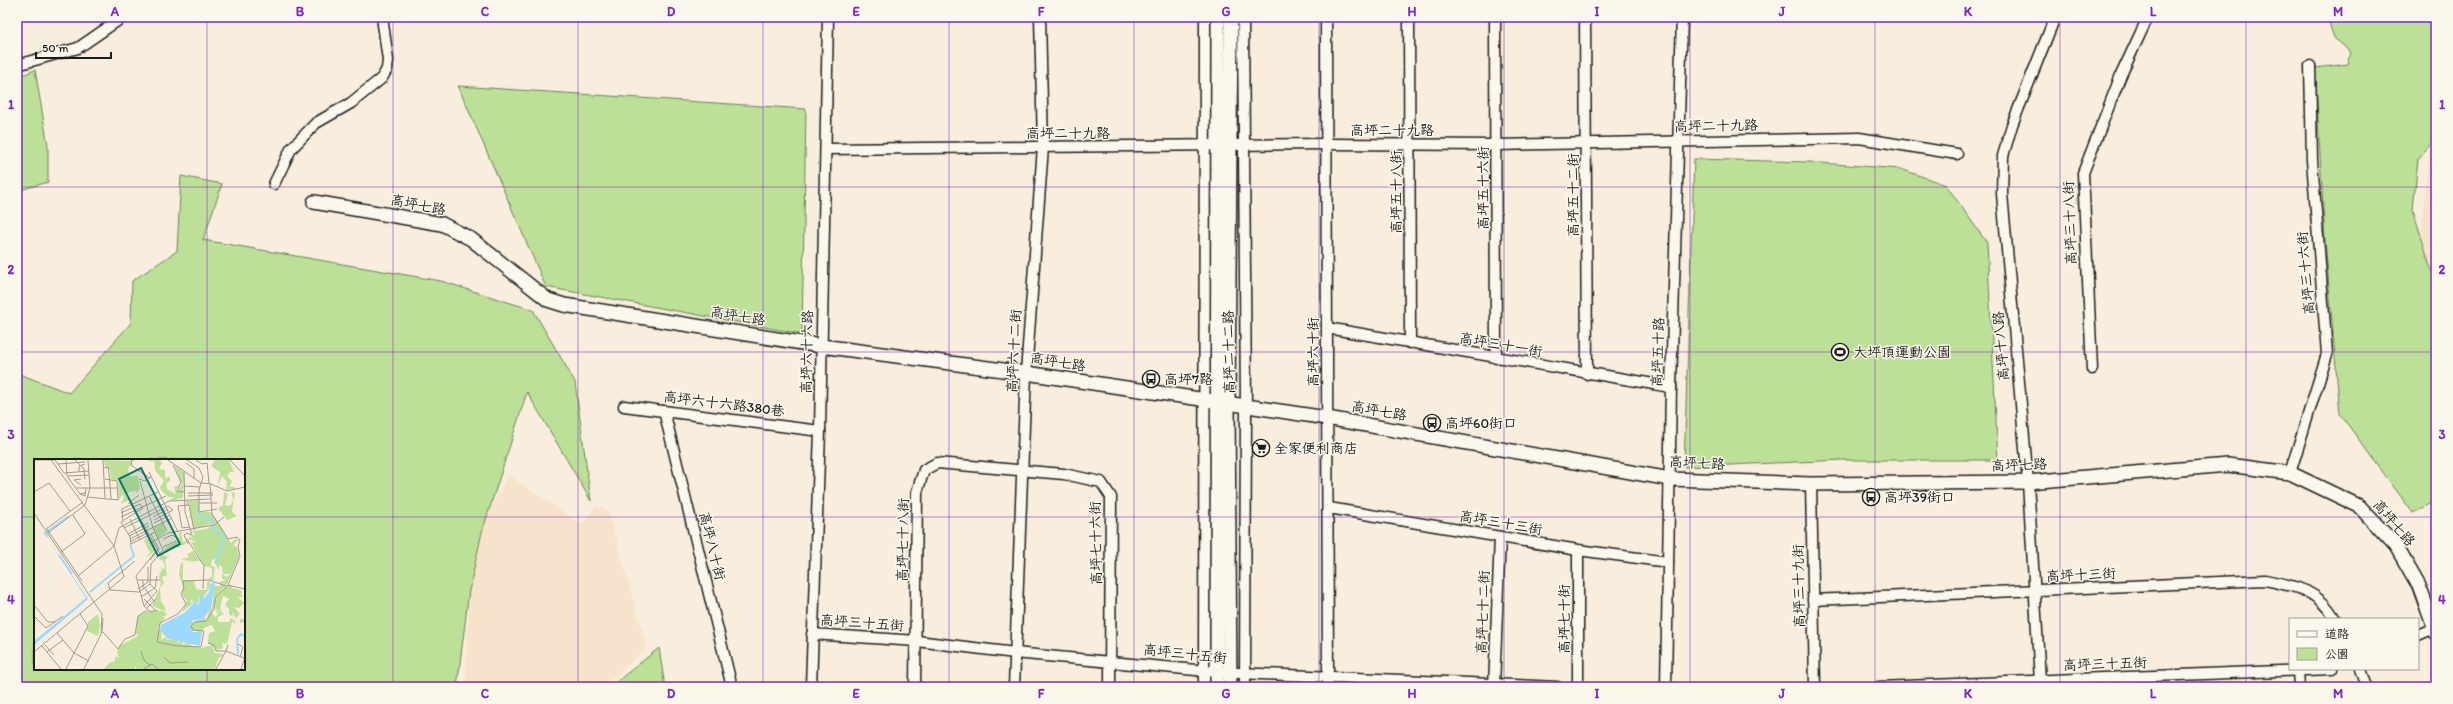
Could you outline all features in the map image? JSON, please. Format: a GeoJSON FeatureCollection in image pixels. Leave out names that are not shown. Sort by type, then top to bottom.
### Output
{"type":"FeatureCollection","features":[{"type":"Feature","properties":{"kind":"street"},"geometry":{"type":"LineString","coordinates":[[17,65],[78,48],[123,17]]}},
{"type":"Feature","properties":{"kind":"street"},"geometry":{"type":"LineString","coordinates":[[274,184],[291,149],[316,123],[351,103],[382,78],[388,69],[382,17]]}},
{"type":"Feature","properties":{"kind":"street","name":"高坪六十六路"},"geometry":{"type":"LineString","coordinates":[[811,687],[820,431],[828,17]]}},
{"type":"Feature","properties":{"kind":"street","name":"高坪六十二街"},"geometry":{"type":"LineString","coordinates":[[1014,687],[1026,373],[1043,147],[1040,17]]}},
{"type":"Feature","properties":{"kind":"street","name":"高坪二十二路"},"geometry":{"type":"LineString","coordinates":[[1204,687],[1205,17]]}},
{"type":"Feature","properties":{"kind":"street","name":"高坪二十二路"},"geometry":{"type":"LineString","coordinates":[[1218,17],[1231,145],[1246,406],[1245,687]]}},
{"type":"Feature","properties":{"kind":"street","name":"高坪二十二路"},"geometry":{"type":"LineString","coordinates":[[1217,687],[1223,673],[1223,403],[1231,145],[1231,17]]}},
{"type":"Feature","properties":{"kind":"street","name":"高坪二十二路"},"geometry":{"type":"LineString","coordinates":[[1231,145],[1243,17]]}},
{"type":"Feature","properties":{"kind":"street","name":"高坪六十街"},"geometry":{"type":"LineString","coordinates":[[1326,17],[1327,418],[1329,508],[1328,682]]}},
{"type":"Feature","properties":{"kind":"street","name":"高坪五十八街"},"geometry":{"type":"LineString","coordinates":[[1409,17],[1410,343]]}},
{"type":"Feature","properties":{"kind":"street","name":"高坪五十六街"},"geometry":{"type":"LineString","coordinates":[[1496,17],[1496,358]]}},
{"type":"Feature","properties":{"kind":"street","name":"高坪五十二街"},"geometry":{"type":"LineString","coordinates":[[1585,17],[1587,143],[1587,374]]}},
{"type":"Feature","properties":{"kind":"street","name":"高坪五十路"},"geometry":{"type":"LineString","coordinates":[[1666,687],[1671,387],[1682,17]]}},
{"type":"Feature","properties":{"kind":"street","name":"高坪十八路"},"geometry":{"type":"LineString","coordinates":[[2040,681],[2028,482],[2002,194],[2003,156],[2012,125],[2055,17]]}},
{"type":"Feature","properties":{"kind":"street","name":"高坪三十八街"},"geometry":{"type":"LineString","coordinates":[[2092,369],[2083,173],[2121,75],[2148,17]]}},
{"type":"Feature","properties":{"kind":"street","name":"高坪三十六街"},"geometry":{"type":"LineString","coordinates":[[2290,473],[2327,354],[2312,160],[2310,66]]}},
{"type":"Feature","properties":{"kind":"street","name":"高坪二十九路"},"geometry":{"type":"LineString","coordinates":[[826,149],[1327,144],[1497,145],[1859,138],[1957,154]]}},
{"type":"Feature","properties":{"kind":"street","name":"高坪七路"},"geometry":{"type":"LineString","coordinates":[[314,202],[442,224],[471,239],[548,300],[564,304],[821,346],[1026,373],[1327,418],[1670,479],[1811,484],[2028,482],[2228,465],[2290,473],[2359,506],[2380,528],[2396,546],[2419,586],[2435,631]]}},
{"type":"Feature","properties":{"kind":"street","name":"高坪三十一街"},"geometry":{"type":"LineString","coordinates":[[1327,328],[1587,374],[1671,387]]}},
{"type":"Feature","properties":{"kind":"street","name":"高坪六十六路380巷"},"geometry":{"type":"LineString","coordinates":[[624,406],[820,431]]}},
{"type":"Feature","properties":{"kind":"street","name":"高坪八十街"},"geometry":{"type":"LineString","coordinates":[[664,411],[732,687]]}},
{"type":"Feature","properties":{"kind":"street","name":"高坪七十八街"},"geometry":{"type":"LineString","coordinates":[[915,687],[917,641],[917,492],[924,470],[937,463],[1022,470]]}},
{"type":"Feature","properties":{"kind":"street","name":"高坪七十六街"},"geometry":{"type":"LineString","coordinates":[[1022,470],[1064,474],[1101,482],[1111,497],[1110,687]]}},
{"type":"Feature","properties":{"kind":"street","name":"高坪三十九街"},"geometry":{"type":"LineString","coordinates":[[1811,484],[1815,687]]}},
{"type":"Feature","properties":{"kind":"street","name":"高坪三十三街"},"geometry":{"type":"LineString","coordinates":[[1329,508],[1578,550],[1668,562]]}},
{"type":"Feature","properties":{"kind":"street","name":"高坪七十二街"},"geometry":{"type":"LineString","coordinates":[[1494,686],[1500,537]]}},
{"type":"Feature","properties":{"kind":"street","name":"高坪七十街"},"geometry":{"type":"LineString","coordinates":[[1578,550],[1578,687]]}},
{"type":"Feature","properties":{"kind":"street","name":"高坪十三街"},"geometry":{"type":"LineString","coordinates":[[1813,600],[2265,580],[2301,587],[2328,606],[2334,618]]}},
{"type":"Feature","properties":{"kind":"street"},"geometry":{"type":"LineString","coordinates":[[2419,635],[2435,631]]}},
{"type":"Feature","properties":{"kind":"street","name":"高坪三十五街"},"geometry":{"type":"LineString","coordinates":[[812,634],[917,641],[1015,653],[1328,682],[1556,687]]}},
{"type":"Feature","properties":{"kind":"street"},"geometry":{"type":"LineString","coordinates":[[2298,670],[2299,687]]}},
{"type":"Feature","properties":{"kind":"street","name":"高坪三十五街"},"geometry":{"type":"LineString","coordinates":[[1879,687],[2298,670]]}},
{"type":"Feature","properties":{"kind":"street"},"geometry":{"type":"LineString","coordinates":[[2361,670],[2367,687]]}},
{"type":"Feature","properties":{"kind":"street","name":"高坪二十二路"},"geometry":{"type":"LineString","coordinates":[[1223,673],[1230,687]]}},
{"type":"Feature","properties":{"kind":"shaded area"},"geometry":{"type":"Polygon","coordinates":[[[2436,81],[2436,346],[2411,329],[2436,81]]]}},
{"type":"Feature","properties":{"kind":"shaded area"},"geometry":{"type":"Polygon","coordinates":[[[508,475],[582,524],[596,505],[608,510],[647,648],[603,687],[465,687],[468,614],[475,538],[508,475]]]}},
{"type":"Feature","properties":{"kind":"green space"},"geometry":{"type":"Polygon","coordinates":[[[2327,17],[2436,17],[2436,138],[2418,159],[2413,210],[2436,285],[2436,500],[2413,513],[2340,414],[2325,240],[2315,68],[2348,64],[2351,52],[2334,38],[2327,17]]]}},
{"type":"Feature","properties":{"kind":"green space"},"geometry":{"type":"Polygon","coordinates":[[[35,70],[48,146],[48,182],[17,191],[17,77],[35,70]]]}},
{"type":"Feature","properties":{"kind":"green space"},"geometry":{"type":"Polygon","coordinates":[[[458,86],[806,109],[802,334],[546,287],[458,86]]]}},
{"type":"Feature","properties":{"kind":"green space","name":"大坪頂運動公園"},"geometry":{"type":"Polygon","coordinates":[[[1694,159],[1808,162],[1901,169],[1946,185],[1987,243],[1998,460],[1843,460],[1684,467],[1694,159]]]}},
{"type":"Feature","properties":{"kind":"green space"},"geometry":{"type":"Polygon","coordinates":[[[181,176],[222,184],[203,240],[441,281],[533,310],[575,382],[591,501],[527,392],[482,532],[469,591],[457,687],[104,687],[97,683],[92,687],[17,687],[17,373],[69,393],[131,323],[132,281],[177,251],[181,176]]]}},
{"type":"Feature","properties":{"kind":"green space"},"geometry":{"type":"Polygon","coordinates":[[[659,648],[665,687],[610,687],[659,648]]]}},
{"type":"Feature","properties":{"kind":"place","name":"大坪頂運動公園"},"geometry":{"type":"Point","coordinates":[1840,352]}},
{"type":"Feature","properties":{"kind":"place","name":"高坪7路"},"geometry":{"type":"Point","coordinates":[1151,379]}},
{"type":"Feature","properties":{"kind":"place","name":"高坪60街口"},"geometry":{"type":"Point","coordinates":[1432,423]}},
{"type":"Feature","properties":{"kind":"place","name":"全家便利商店"},"geometry":{"type":"Point","coordinates":[1261,448]}},
{"type":"Feature","properties":{"kind":"place","name":"高坪39街口"},"geometry":{"type":"Point","coordinates":[1871,497]}}]}
